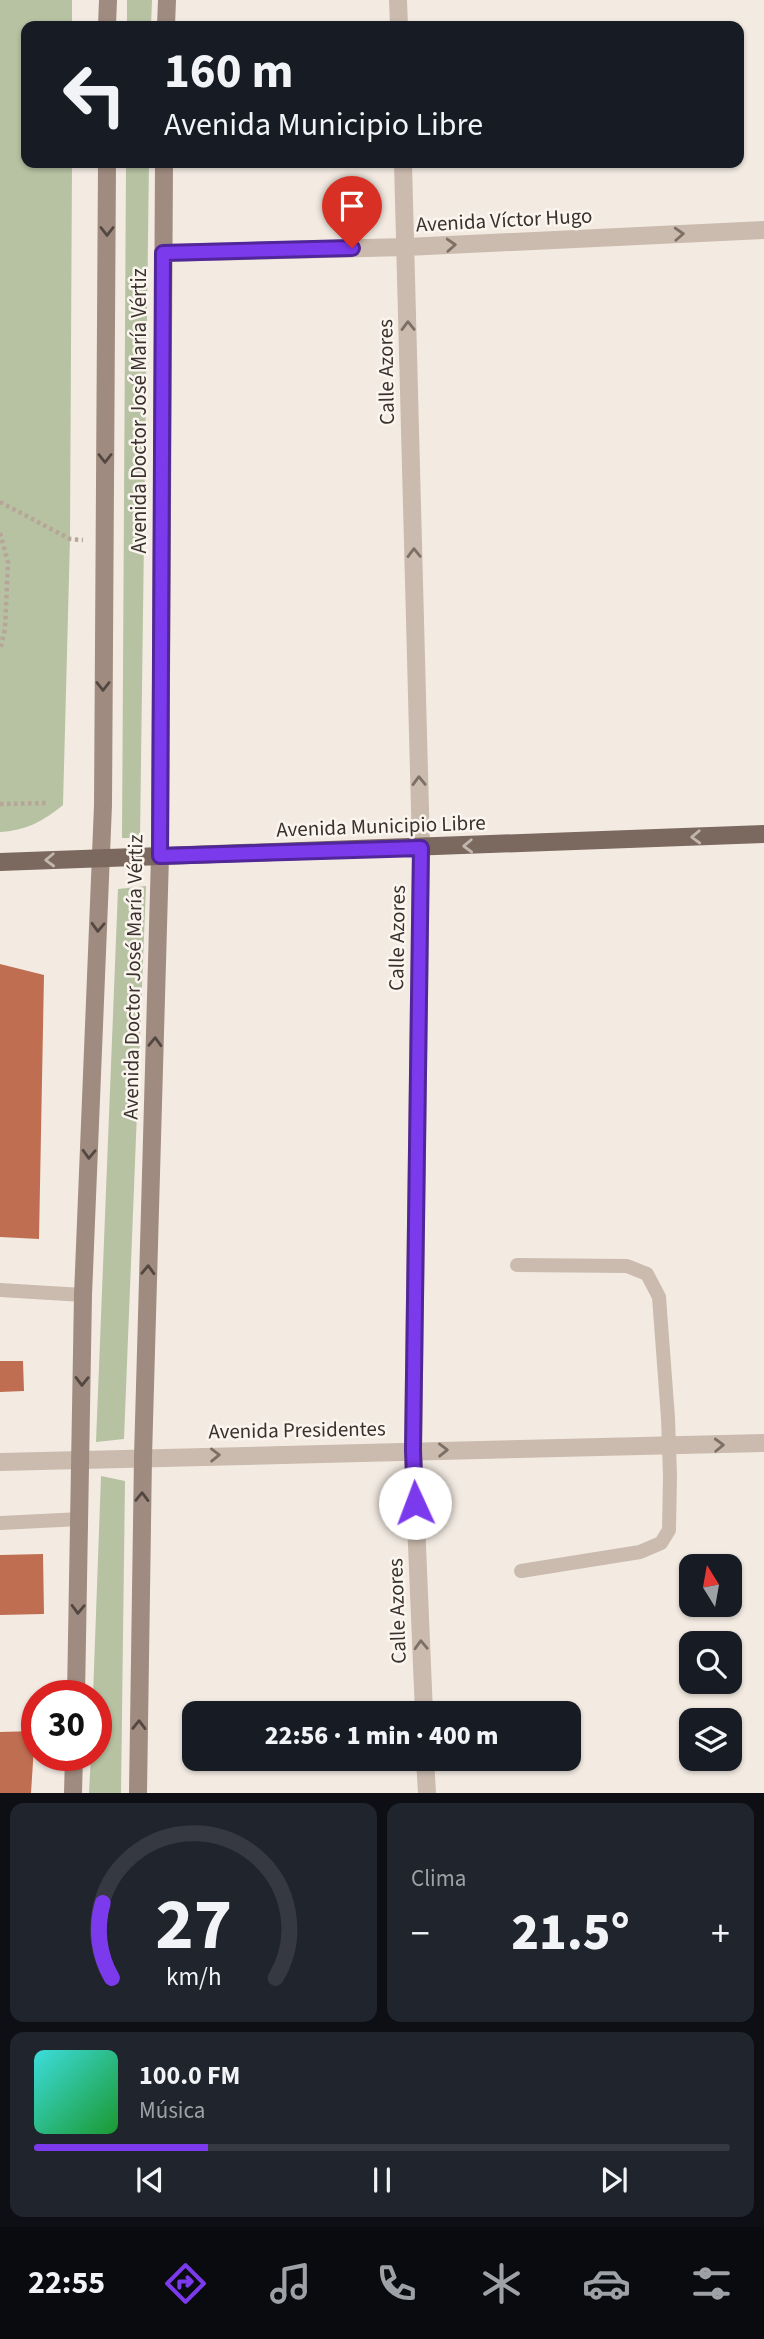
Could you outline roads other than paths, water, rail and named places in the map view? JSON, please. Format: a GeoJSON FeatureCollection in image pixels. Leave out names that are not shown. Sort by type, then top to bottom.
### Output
{"type":"FeatureCollection","features":[{"type":"Feature","properties":{"kind":"main road"},"geometry":{"type":"LineString","coordinates":[[107,21],[108,0]]}},
{"type":"Feature","properties":{"kind":"main road"},"geometry":{"type":"LineString","coordinates":[[166,21],[167,0]]}},
{"type":"Feature","properties":{"kind":"main road","name":"Avenida Doctor José María Vértiz"},"geometry":{"type":"LineString","coordinates":[[76,1680],[83,1295],[101,859],[107,168]]}},
{"type":"Feature","properties":{"kind":"main road","name":"Avenida Doctor José María Vértiz"},"geometry":{"type":"LineString","coordinates":[[138,1793],[143,1457],[160,856],[164,168]]}},
{"type":"Feature","properties":{"kind":"main road","name":"Avenida Municipio Libre"},"geometry":{"type":"LineString","coordinates":[[0,862],[764,834]]}},
{"type":"Feature","properties":{"kind":"main road"},"geometry":{"type":"LineString","coordinates":[[73,1793],[74,1771]]}},
{"type":"Feature","properties":{"kind":"street"},"geometry":{"type":"LineString","coordinates":[[398,0],[399,21]]}},
{"type":"Feature","properties":{"kind":"street","name":"Calle Azores"},"geometry":{"type":"LineString","coordinates":[[403,168],[421,848],[413,1450],[423,1701]]}},
{"type":"Feature","properties":{"kind":"street","name":"Avenida Víctor Hugo"},"geometry":{"type":"LineString","coordinates":[[163,253],[406,247],[764,230]]}},
{"type":"Feature","properties":{"kind":"street","name":"Avenida Presidentes"},"geometry":{"type":"LineString","coordinates":[[0,1462],[764,1443]]}},
{"type":"Feature","properties":{"kind":"street"},"geometry":{"type":"LineString","coordinates":[[426,1771],[427,1793]]}},
{"type":"Feature","properties":{"kind":"lane"},"geometry":{"type":"LineString","coordinates":[[517,1265],[627,1266],[647,1274],[659,1297],[669,1446],[669,1530],[661,1543],[640,1552],[520,1571]]}},
{"type":"Feature","properties":{"kind":"lane"},"geometry":{"type":"LineString","coordinates":[[0,1290],[83,1295]]}},
{"type":"Feature","properties":{"kind":"lane"},"geometry":{"type":"LineString","coordinates":[[0,1523],[81,1519]]}}]}
